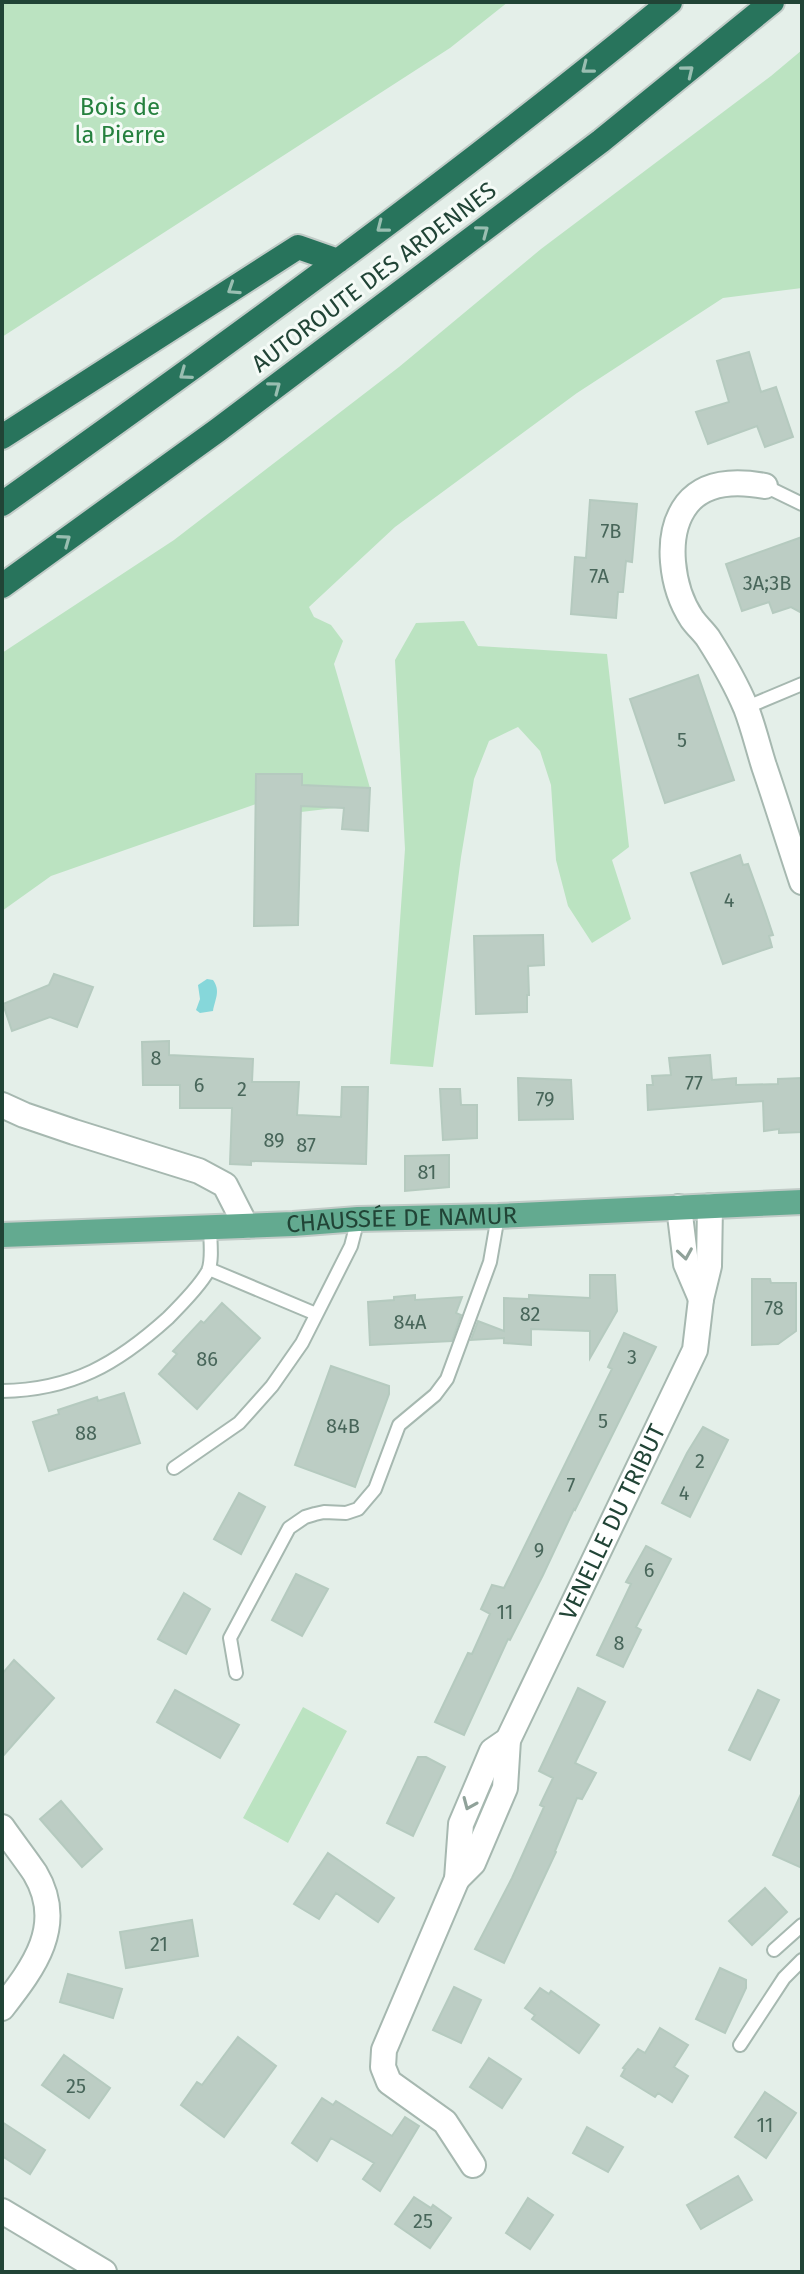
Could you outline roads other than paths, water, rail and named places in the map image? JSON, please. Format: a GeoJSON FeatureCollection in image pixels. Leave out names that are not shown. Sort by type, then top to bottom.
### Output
{"type":"FeatureCollection","features":[{"type":"Feature","properties":{"kind":"highway","name":"AUTOROUTE DES ARDENNES"},"geometry":{"type":"LineString","coordinates":[[2,504],[338,261],[670,2]]}},
{"type":"Feature","properties":{"kind":"highway","name":"AUTOROUTE DES ARDENNES"},"geometry":{"type":"LineString","coordinates":[[2,586],[218,430],[601,141],[772,2]]}},
{"type":"Feature","properties":{"kind":"highway"},"geometry":{"type":"LineString","coordinates":[[2,437],[298,247],[338,261]]}},
{"type":"Feature","properties":{"kind":"main road","name":"CHAUSSÉE DE NAMUR"},"geometry":{"type":"LineString","coordinates":[[2,1235],[802,1202]]}},
{"type":"Feature","properties":{"kind":"street"},"geometry":{"type":"LineString","coordinates":[[765,486],[748,482],[728,483],[710,487],[692,497],[681,512],[673,544],[676,577],[680,595],[692,619],[727,671],[745,708],[802,882]]}},
{"type":"Feature","properties":{"kind":"street"},"geometry":{"type":"LineString","coordinates":[[2,1105],[74,1132],[199,1171],[225,1185],[246,1226]]}},
{"type":"Feature","properties":{"kind":"street","name":"VENELLE DU TRIBUT"},"geometry":{"type":"LineString","coordinates":[[473,2165],[445,2122],[389,2082],[383,2067],[384,2050],[457,1879],[461,1824],[492,1751],[508,1740],[695,1350],[701,1299],[709,1266],[710,1206]]}},
{"type":"Feature","properties":{"kind":"street","name":"VENELLE DU TRIBUT"},"geometry":{"type":"LineString","coordinates":[[679,1207],[686,1264],[701,1299]]}},
{"type":"Feature","properties":{"kind":"street"},"geometry":{"type":"LineString","coordinates":[[2,1827],[36,1875],[48,1915],[47,1934],[39,1953],[2,2008]]}},
{"type":"Feature","properties":{"kind":"street"},"geometry":{"type":"LineString","coordinates":[[2,2211],[104,2272]]}},
{"type":"Feature","properties":{"kind":"lane"},"geometry":{"type":"LineString","coordinates":[[765,486],[802,504]]}},
{"type":"Feature","properties":{"kind":"lane"},"geometry":{"type":"LineString","coordinates":[[745,708],[802,684]]}},
{"type":"Feature","properties":{"kind":"lane"},"geometry":{"type":"LineString","coordinates":[[236,1673],[230,1638],[289,1528],[315,1514],[346,1513],[358,1509],[375,1489],[399,1425],[435,1395],[447,1379],[490,1262],[498,1216]]}},
{"type":"Feature","properties":{"kind":"lane"},"geometry":{"type":"LineString","coordinates":[[174,1468],[239,1423],[272,1386],[302,1343],[351,1246],[358,1219]]}},
{"type":"Feature","properties":{"kind":"lane"},"geometry":{"type":"LineString","coordinates":[[2,1391],[51,1387],[79,1378],[104,1367],[141,1342],[180,1307],[209,1269],[210,1227]]}},
{"type":"Feature","properties":{"kind":"lane"},"geometry":{"type":"LineString","coordinates":[[209,1269],[316,1314]]}},
{"type":"Feature","properties":{"kind":"lane"},"geometry":{"type":"LineString","coordinates":[[774,1950],[802,1925]]}},
{"type":"Feature","properties":{"kind":"lane"},"geometry":{"type":"LineString","coordinates":[[740,2045],[784,1978],[802,1960]]}},
{"type":"Feature","properties":{"kind":"water"},"geometry":{"type":"Polygon","coordinates":[[[207,979],[213,980],[217,995],[213,1011],[200,1013],[196,1010],[200,999],[198,985],[207,979]]]}},
{"type":"Feature","properties":{"kind":"park label","name":"Bois de la Pierre"},"geometry":{"type":"Point","coordinates":[120,121]}}]}
